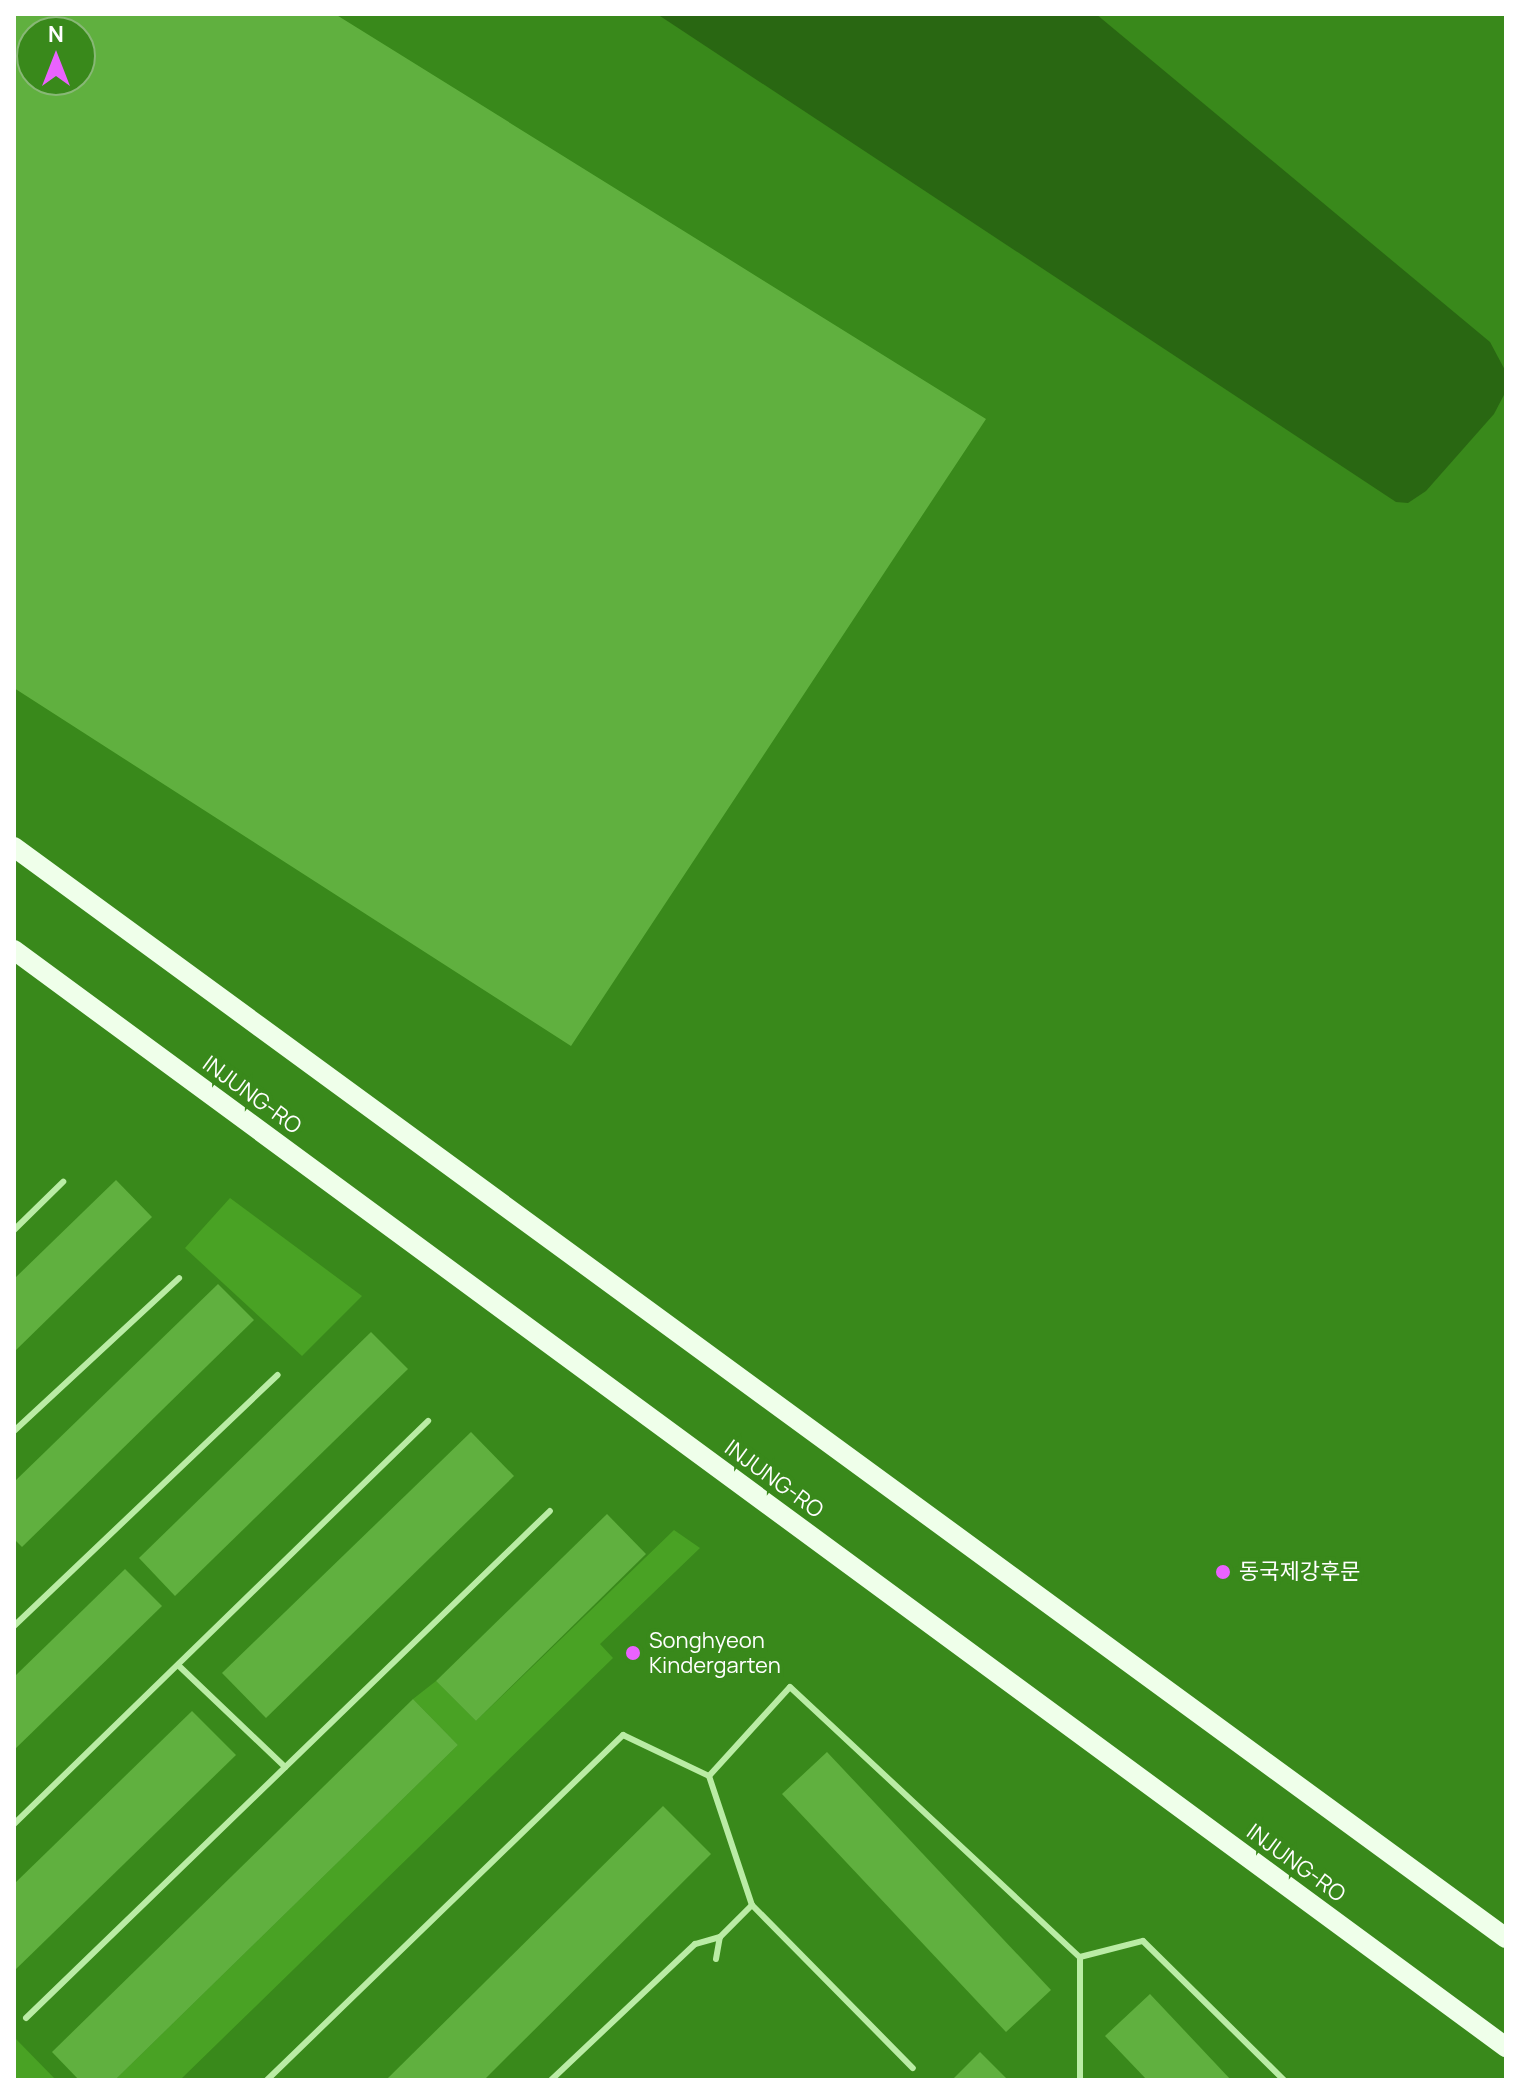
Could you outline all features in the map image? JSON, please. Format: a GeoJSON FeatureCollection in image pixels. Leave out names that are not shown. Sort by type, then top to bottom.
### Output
{"type":"FeatureCollection","features":[{"type":"Feature","properties":{"kind":"main road"},"geometry":{"type":"LineString","coordinates":[[14,847],[1506,1938]]}},
{"type":"Feature","properties":{"kind":"main road","name":"INJUNG-RO"},"geometry":{"type":"LineString","coordinates":[[14,950],[1506,2047]]}},
{"type":"Feature","properties":{"kind":"lane"},"geometry":{"type":"LineString","coordinates":[[14,1230],[63,1182]]}},
{"type":"Feature","properties":{"kind":"lane"},"geometry":{"type":"LineString","coordinates":[[14,1431],[179,1278]]}},
{"type":"Feature","properties":{"kind":"lane"},"geometry":{"type":"LineString","coordinates":[[14,1626],[278,1375]]}},
{"type":"Feature","properties":{"kind":"lane"},"geometry":{"type":"LineString","coordinates":[[14,1824],[428,1421]]}},
{"type":"Feature","properties":{"kind":"lane"},"geometry":{"type":"LineString","coordinates":[[26,2018],[550,1511]]}},
{"type":"Feature","properties":{"kind":"lane"},"geometry":{"type":"LineString","coordinates":[[178,1665],[285,1767]]}},
{"type":"Feature","properties":{"kind":"lane"},"geometry":{"type":"LineString","coordinates":[[709,1776],[790,1687],[1080,1957],[1080,2080]]}},
{"type":"Feature","properties":{"kind":"lane"},"geometry":{"type":"LineString","coordinates":[[267,2080],[623,1735],[709,1776],[752,1905],[913,2068]]}},
{"type":"Feature","properties":{"kind":"lane"},"geometry":{"type":"LineString","coordinates":[[551,2080],[695,1944],[720,1937],[752,1905]]}},
{"type":"Feature","properties":{"kind":"lane"},"geometry":{"type":"LineString","coordinates":[[716,1959],[720,1937]]}},
{"type":"Feature","properties":{"kind":"lane"},"geometry":{"type":"LineString","coordinates":[[1080,1957],[1143,1941],[1284,2080]]}},
{"type":"Feature","properties":{"kind":"shaded area"},"geometry":{"type":"Polygon","coordinates":[[[657,14],[1096,14],[1490,342],[1506,372],[1505,393],[1494,414],[1426,491],[1408,503],[1396,502],[657,14]]]}},
{"type":"Feature","properties":{"kind":"shaded area"},"geometry":{"type":"Polygon","coordinates":[[[230,1198],[362,1296],[302,1356],[185,1248],[230,1198]]]}},
{"type":"Feature","properties":{"kind":"shaded area"},"geometry":{"type":"Polygon","coordinates":[[[674,1530],[700,1548],[600,1644],[613,1658],[180,2080],[115,2080],[458,1745],[413,1699],[436,1681],[476,1721],[674,1530]]]}},
{"type":"Feature","properties":{"kind":"shaded area"},"geometry":{"type":"Polygon","coordinates":[[[14,2037],[56,2080],[14,2080],[14,2037]]]}},
{"type":"Feature","properties":{"kind":"building"},"geometry":{"type":"Polygon","coordinates":[[[14,14],[335,14],[986,419],[571,1046],[14,688],[14,14]]]}},
{"type":"Feature","properties":{"kind":"building"},"geometry":{"type":"Polygon","coordinates":[[[116,1180],[152,1217],[14,1352],[14,1279],[116,1180]]]}},
{"type":"Feature","properties":{"kind":"building"},"geometry":{"type":"Polygon","coordinates":[[[218,1284],[254,1320],[22,1547],[14,1539],[14,1482],[218,1284]]]}},
{"type":"Feature","properties":{"kind":"building"},"geometry":{"type":"Polygon","coordinates":[[[371,1332],[408,1369],[175,1596],[139,1558],[371,1332]]]}},
{"type":"Feature","properties":{"kind":"building"},"geometry":{"type":"Polygon","coordinates":[[[471,1432],[514,1476],[266,1718],[222,1673],[471,1432]]]}},
{"type":"Feature","properties":{"kind":"building"},"geometry":{"type":"Polygon","coordinates":[[[607,1514],[646,1554],[476,1721],[436,1681],[607,1514]]]}},
{"type":"Feature","properties":{"kind":"building"},"geometry":{"type":"Polygon","coordinates":[[[125,1569],[162,1606],[14,1750],[14,1677],[125,1569]]]}},
{"type":"Feature","properties":{"kind":"building"},"geometry":{"type":"Polygon","coordinates":[[[413,1699],[458,1745],[115,2080],[79,2080],[52,2052],[413,1699]]]}},
{"type":"Feature","properties":{"kind":"building"},"geometry":{"type":"Polygon","coordinates":[[[192,1711],[236,1755],[14,1971],[14,1884],[192,1711]]]}},
{"type":"Feature","properties":{"kind":"building"},"geometry":{"type":"Polygon","coordinates":[[[827,1752],[1051,1990],[1006,2032],[782,1794],[827,1752]]]}},
{"type":"Feature","properties":{"kind":"building"},"geometry":{"type":"Polygon","coordinates":[[[663,1806],[711,1854],[484,2080],[386,2080],[663,1806]]]}},
{"type":"Feature","properties":{"kind":"building"},"geometry":{"type":"Polygon","coordinates":[[[1150,1994],[1231,2080],[1147,2080],[1105,2036],[1150,1994]]]}},
{"type":"Feature","properties":{"kind":"building"},"geometry":{"type":"Polygon","coordinates":[[[980,2052],[1008,2080],[952,2080],[980,2052]]]}},
{"type":"Feature","properties":{"kind":"place","name":"동국제강후문"},"geometry":{"type":"Point","coordinates":[1223,1572]}},
{"type":"Feature","properties":{"kind":"place","name":"Songhyeon Kindergarten"},"geometry":{"type":"Point","coordinates":[633,1653]}}]}
